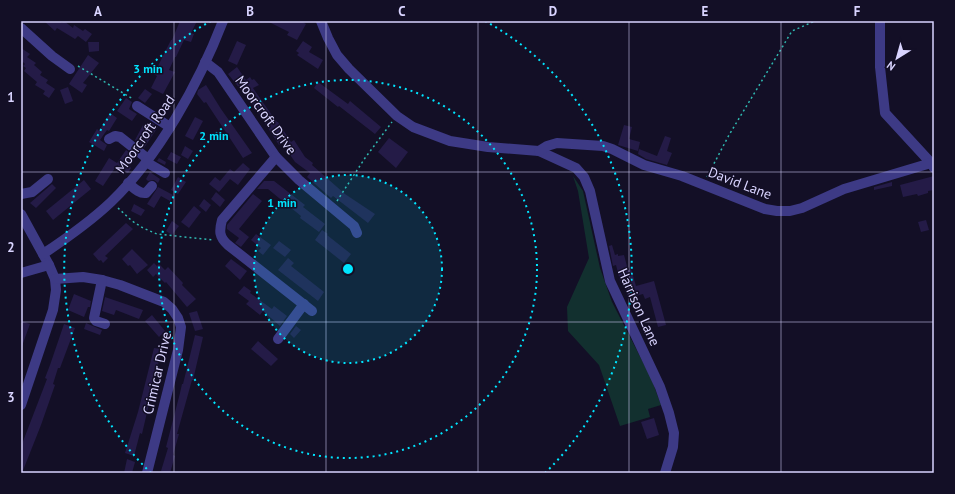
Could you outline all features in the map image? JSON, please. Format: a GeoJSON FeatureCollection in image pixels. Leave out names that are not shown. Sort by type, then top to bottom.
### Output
{"type":"FeatureCollection","features":[{"type":"Feature","properties":{"kind":"street","name":"Moorcroft Road"},"geometry":{"type":"LineString","coordinates":[[43,254],[70,236],[111,202],[147,161],[170,127],[188,95],[205,62],[223,21]]}},
{"type":"Feature","properties":{"kind":"street"},"geometry":{"type":"LineString","coordinates":[[321,21],[337,55],[366,87],[398,116],[413,127],[450,141],[488,147],[539,151]]}},
{"type":"Feature","properties":{"kind":"street"},"geometry":{"type":"LineString","coordinates":[[880,21],[880,67],[885,112],[932,165]]}},
{"type":"Feature","properties":{"kind":"street"},"geometry":{"type":"LineString","coordinates":[[21,28],[34,41],[70,69]]}},
{"type":"Feature","properties":{"kind":"street","name":"Moorcroft Drive"},"geometry":{"type":"LineString","coordinates":[[205,62],[218,72],[276,157],[299,180],[354,226],[357,233]]}},
{"type":"Feature","properties":{"kind":"street"},"geometry":{"type":"LineString","coordinates":[[138,104],[170,127]]}},
{"type":"Feature","properties":{"kind":"street"},"geometry":{"type":"LineString","coordinates":[[109,139],[115,136],[120,138],[147,161],[165,173]]}},
{"type":"Feature","properties":{"kind":"street","name":"David Lane"},"geometry":{"type":"LineString","coordinates":[[539,151],[547,146],[557,143],[603,146],[655,169],[682,176],[765,209],[790,211],[802,208],[844,189],[932,165]]}},
{"type":"Feature","properties":{"kind":"street","name":"Harrison Lane"},"geometry":{"type":"LineString","coordinates":[[539,151],[576,168],[584,177],[590,192],[610,281],[660,386],[669,413],[674,433],[670,461],[665,473]]}},
{"type":"Feature","properties":{"kind":"street"},"geometry":{"type":"LineString","coordinates":[[276,157],[222,220],[220,234],[222,240],[308,307],[278,339]]}},
{"type":"Feature","properties":{"kind":"street"},"geometry":{"type":"LineString","coordinates":[[21,194],[32,192],[48,179]]}},
{"type":"Feature","properties":{"kind":"street"},"geometry":{"type":"LineString","coordinates":[[128,183],[138,192],[143,194],[146,193],[152,186]]}},
{"type":"Feature","properties":{"kind":"street"},"geometry":{"type":"LineString","coordinates":[[21,214],[49,265],[55,279],[56,290],[53,310],[21,405]]}},
{"type":"Feature","properties":{"kind":"street"},"geometry":{"type":"LineString","coordinates":[[21,274],[49,265]]}},
{"type":"Feature","properties":{"kind":"street","name":"Crimicar Drive"},"geometry":{"type":"LineString","coordinates":[[55,279],[83,277],[102,280],[148,295],[164,302],[172,309],[178,318],[181,327],[178,350],[147,473]]}},
{"type":"Feature","properties":{"kind":"street"},"geometry":{"type":"LineString","coordinates":[[102,280],[94,318],[96,321],[105,324]]}},
{"type":"Feature","properties":{"kind":"path"},"geometry":{"type":"LineString","coordinates":[[703,184],[729,135],[792,31],[815,21]]}},
{"type":"Feature","properties":{"kind":"path"},"geometry":{"type":"LineString","coordinates":[[70,69],[74,63],[138,104]]}},
{"type":"Feature","properties":{"kind":"path"},"geometry":{"type":"LineString","coordinates":[[332,208],[344,192],[365,158],[398,116]]}},
{"type":"Feature","properties":{"kind":"path"},"geometry":{"type":"LineString","coordinates":[[111,202],[132,221],[157,234],[214,241],[222,240]]}},
{"type":"Feature","properties":{"kind":"green space"},"geometry":{"type":"Polygon","coordinates":[[[573,176],[583,191],[600,268],[612,302],[651,378],[661,405],[648,409],[650,417],[620,426],[599,365],[568,331],[567,307],[589,258],[578,191],[573,176]]]}},
{"type":"Feature","properties":{"kind":"building"},"geometry":{"type":"Polygon","coordinates":[[[44,21],[62,21],[62,23],[64,21],[73,28],[74,25],[83,31],[85,29],[92,34],[86,42],[78,36],[75,39],[57,28],[55,31],[44,21]]]}},
{"type":"Feature","properties":{"kind":"building"},"geometry":{"type":"Polygon","coordinates":[[[180,21],[197,21],[191,33],[194,34],[191,42],[184,40],[175,57],[169,70],[175,72],[163,94],[151,88],[157,76],[154,74],[180,21]]]}},
{"type":"Feature","properties":{"kind":"building"},"geometry":{"type":"Polygon","coordinates":[[[267,21],[301,21],[306,24],[297,40],[287,35],[289,32],[267,21]]]}},
{"type":"Feature","properties":{"kind":"building"},"geometry":{"type":"Polygon","coordinates":[[[237,41],[246,45],[237,65],[228,61],[237,41]]]}},
{"type":"Feature","properties":{"kind":"building"},"geometry":{"type":"Polygon","coordinates":[[[303,41],[312,47],[309,52],[323,60],[318,69],[297,55],[299,53],[296,51],[303,41]]]}},
{"type":"Feature","properties":{"kind":"building"},"geometry":{"type":"Polygon","coordinates":[[[88,42],[99,42],[99,51],[89,52],[88,42]]]}},
{"type":"Feature","properties":{"kind":"building"},"geometry":{"type":"Polygon","coordinates":[[[21,48],[30,54],[27,57],[36,63],[34,65],[42,72],[40,75],[48,80],[46,83],[55,89],[49,98],[43,94],[45,91],[35,85],[37,82],[24,71],[26,68],[23,66],[25,64],[23,62],[21,66],[21,48]]]}},
{"type":"Feature","properties":{"kind":"building"},"geometry":{"type":"Polygon","coordinates":[[[88,55],[99,63],[83,83],[87,85],[82,93],[69,84],[88,55]]]}},
{"type":"Feature","properties":{"kind":"building"},"geometry":{"type":"Polygon","coordinates":[[[237,67],[246,80],[250,77],[259,85],[253,88],[291,142],[294,140],[305,157],[313,163],[312,165],[345,194],[375,214],[368,223],[333,196],[331,198],[307,177],[310,173],[295,162],[282,143],[279,145],[253,105],[228,74],[237,67]]]}},
{"type":"Feature","properties":{"kind":"building"},"geometry":{"type":"Polygon","coordinates":[[[318,82],[348,104],[350,101],[381,127],[375,134],[314,88],[318,82]]]}},
{"type":"Feature","properties":{"kind":"building"},"geometry":{"type":"Polygon","coordinates":[[[206,85],[252,153],[243,158],[206,102],[204,103],[197,94],[198,90],[206,85]]]}},
{"type":"Feature","properties":{"kind":"building"},"geometry":{"type":"Polygon","coordinates":[[[68,87],[73,101],[65,104],[60,90],[68,87]]]}},
{"type":"Feature","properties":{"kind":"building"},"geometry":{"type":"Polygon","coordinates":[[[145,89],[152,94],[145,103],[138,98],[145,89]]]}},
{"type":"Feature","properties":{"kind":"building"},"geometry":{"type":"Polygon","coordinates":[[[126,98],[132,102],[129,109],[137,114],[132,121],[117,111],[126,98]]]}},
{"type":"Feature","properties":{"kind":"building"},"geometry":{"type":"Polygon","coordinates":[[[110,113],[117,118],[109,131],[107,130],[100,140],[107,145],[104,151],[89,142],[97,129],[99,131],[110,113]]]}},
{"type":"Feature","properties":{"kind":"building"},"geometry":{"type":"Polygon","coordinates":[[[195,117],[203,121],[193,140],[185,136],[195,117]]]}},
{"type":"Feature","properties":{"kind":"building"},"geometry":{"type":"Polygon","coordinates":[[[151,122],[158,127],[144,148],[135,140],[143,125],[147,128],[151,122]]]}},
{"type":"Feature","properties":{"kind":"building"},"geometry":{"type":"Polygon","coordinates":[[[624,125],[632,127],[629,139],[640,142],[638,151],[618,145],[624,125]]]}},
{"type":"Feature","properties":{"kind":"building"},"geometry":{"type":"Polygon","coordinates":[[[665,136],[671,138],[667,151],[672,153],[667,165],[646,159],[638,154],[639,149],[657,156],[665,136]]]}},
{"type":"Feature","properties":{"kind":"building"},"geometry":{"type":"Polygon","coordinates":[[[389,138],[408,152],[396,168],[378,152],[389,138]]]}},
{"type":"Feature","properties":{"kind":"building"},"geometry":{"type":"Polygon","coordinates":[[[185,146],[193,151],[188,159],[181,155],[185,146]]]}},
{"type":"Feature","properties":{"kind":"building"},"geometry":{"type":"Polygon","coordinates":[[[126,150],[135,157],[129,166],[131,168],[128,173],[117,165],[103,186],[95,181],[109,158],[117,163],[126,150]]]}},
{"type":"Feature","properties":{"kind":"building"},"geometry":{"type":"Polygon","coordinates":[[[171,152],[181,157],[177,164],[167,159],[171,152]]]}},
{"type":"Feature","properties":{"kind":"building"},"geometry":{"type":"Polygon","coordinates":[[[159,158],[166,162],[165,165],[157,161],[159,158]]]}},
{"type":"Feature","properties":{"kind":"building"},"geometry":{"type":"Polygon","coordinates":[[[243,163],[250,169],[238,185],[230,179],[219,192],[209,184],[215,177],[220,181],[230,169],[234,172],[243,163]]]}},
{"type":"Feature","properties":{"kind":"building"},"geometry":{"type":"Polygon","coordinates":[[[150,172],[160,179],[158,183],[154,180],[148,181],[146,179],[150,172]]]}},
{"type":"Feature","properties":{"kind":"building"},"geometry":{"type":"Polygon","coordinates":[[[934,176],[934,190],[918,196],[917,194],[903,197],[900,185],[934,176]]]}},
{"type":"Feature","properties":{"kind":"building"},"geometry":{"type":"Polygon","coordinates":[[[178,177],[186,182],[178,194],[171,190],[178,177]]]}},
{"type":"Feature","properties":{"kind":"building"},"geometry":{"type":"Polygon","coordinates":[[[84,180],[91,189],[53,220],[46,211],[84,180]]]}},
{"type":"Feature","properties":{"kind":"building"},"geometry":{"type":"Polygon","coordinates":[[[264,181],[274,181],[305,205],[303,207],[325,224],[319,232],[300,218],[301,216],[268,189],[257,189],[264,181]]]}},
{"type":"Feature","properties":{"kind":"building"},"geometry":{"type":"Polygon","coordinates":[[[892,182],[892,186],[874,190],[874,187],[892,182]]]}},
{"type":"Feature","properties":{"kind":"building"},"geometry":{"type":"Polygon","coordinates":[[[52,184],[56,188],[36,208],[30,203],[52,184]]]}},
{"type":"Feature","properties":{"kind":"building"},"geometry":{"type":"Polygon","coordinates":[[[158,187],[173,195],[170,201],[161,196],[154,208],[147,204],[158,187]]]}},
{"type":"Feature","properties":{"kind":"building"},"geometry":{"type":"Polygon","coordinates":[[[216,192],[225,200],[220,207],[211,199],[216,192]]]}},
{"type":"Feature","properties":{"kind":"building"},"geometry":{"type":"Polygon","coordinates":[[[253,194],[262,201],[239,229],[249,237],[241,247],[235,243],[239,238],[227,229],[227,225],[253,194]]]}},
{"type":"Feature","properties":{"kind":"building"},"geometry":{"type":"Polygon","coordinates":[[[204,199],[211,205],[206,212],[199,206],[204,199]]]}},
{"type":"Feature","properties":{"kind":"building"},"geometry":{"type":"Polygon","coordinates":[[[134,204],[145,210],[141,216],[131,211],[134,204]]]}},
{"type":"Feature","properties":{"kind":"building"},"geometry":{"type":"Polygon","coordinates":[[[194,206],[201,212],[189,228],[181,222],[194,206]]]}},
{"type":"Feature","properties":{"kind":"building"},"geometry":{"type":"Polygon","coordinates":[[[926,220],[929,230],[921,232],[918,222],[926,220]]]}},
{"type":"Feature","properties":{"kind":"building"},"geometry":{"type":"Polygon","coordinates":[[[172,221],[179,226],[172,235],[166,231],[172,221]]]}},
{"type":"Feature","properties":{"kind":"building"},"geometry":{"type":"Polygon","coordinates":[[[126,223],[133,229],[105,256],[108,258],[103,263],[101,260],[99,261],[93,254],[126,223]]]}},
{"type":"Feature","properties":{"kind":"building"},"geometry":{"type":"Polygon","coordinates":[[[322,230],[351,254],[344,263],[315,240],[322,230]]]}},
{"type":"Feature","properties":{"kind":"building"},"geometry":{"type":"Polygon","coordinates":[[[256,234],[271,245],[263,255],[258,251],[261,248],[251,240],[256,234]]]}},
{"type":"Feature","properties":{"kind":"building"},"geometry":{"type":"Polygon","coordinates":[[[279,241],[291,250],[285,257],[273,248],[279,241]]]}},
{"type":"Feature","properties":{"kind":"building"},"geometry":{"type":"Polygon","coordinates":[[[612,245],[615,255],[624,255],[628,270],[631,269],[636,286],[654,281],[666,325],[658,327],[650,297],[645,299],[643,294],[628,298],[623,280],[620,281],[616,265],[613,266],[609,246],[612,245]]]}},
{"type":"Feature","properties":{"kind":"building"},"geometry":{"type":"Polygon","coordinates":[[[132,249],[148,265],[137,274],[130,265],[128,266],[122,259],[132,249]]]}},
{"type":"Feature","properties":{"kind":"building"},"geometry":{"type":"Polygon","coordinates":[[[288,258],[294,263],[291,266],[324,292],[318,301],[278,270],[288,258]]]}},
{"type":"Feature","properties":{"kind":"building"},"geometry":{"type":"Polygon","coordinates":[[[231,259],[247,271],[240,280],[225,266],[231,259]]]}},
{"type":"Feature","properties":{"kind":"building"},"geometry":{"type":"Polygon","coordinates":[[[154,263],[157,266],[159,264],[165,270],[168,267],[183,283],[182,285],[196,299],[187,307],[166,282],[165,283],[156,274],[153,277],[147,270],[154,263]]]}},
{"type":"Feature","properties":{"kind":"building"},"geometry":{"type":"Polygon","coordinates":[[[244,286],[251,291],[250,293],[272,309],[274,306],[287,316],[280,326],[263,311],[260,315],[246,304],[249,301],[238,293],[244,286]]]}},
{"type":"Feature","properties":{"kind":"building"},"geometry":{"type":"Polygon","coordinates":[[[74,294],[91,301],[90,307],[88,307],[84,317],[68,310],[74,294]]]}},
{"type":"Feature","properties":{"kind":"building"},"geometry":{"type":"Polygon","coordinates":[[[105,297],[143,310],[139,319],[116,310],[114,315],[102,311],[105,297]]]}},
{"type":"Feature","properties":{"kind":"building"},"geometry":{"type":"Polygon","coordinates":[[[197,311],[203,329],[195,331],[189,313],[197,311]]]}},
{"type":"Feature","properties":{"kind":"building"},"geometry":{"type":"Polygon","coordinates":[[[152,315],[165,331],[159,337],[145,321],[152,315]]]}},
{"type":"Feature","properties":{"kind":"building"},"geometry":{"type":"Polygon","coordinates":[[[21,321],[30,324],[22,346],[21,346],[21,321]]]}},
{"type":"Feature","properties":{"kind":"building"},"geometry":{"type":"Polygon","coordinates":[[[86,323],[102,330],[100,335],[84,329],[86,323]]]}},
{"type":"Feature","properties":{"kind":"building"},"geometry":{"type":"Polygon","coordinates":[[[64,324],[75,328],[60,368],[58,368],[53,384],[55,385],[41,425],[21,473],[22,444],[47,379],[45,378],[64,324]]]}},
{"type":"Feature","properties":{"kind":"building"},"geometry":{"type":"Polygon","coordinates":[[[296,326],[301,330],[294,338],[290,334],[296,326]]]}},
{"type":"Feature","properties":{"kind":"building"},"geometry":{"type":"Polygon","coordinates":[[[195,335],[203,337],[193,380],[177,434],[179,434],[173,455],[175,456],[170,473],[167,473],[161,471],[168,448],[166,447],[195,335]]]}},
{"type":"Feature","properties":{"kind":"building"},"geometry":{"type":"Polygon","coordinates":[[[258,341],[278,359],[271,366],[251,349],[258,341]]]}},
{"type":"Feature","properties":{"kind":"building"},"geometry":{"type":"Polygon","coordinates":[[[154,348],[161,349],[161,352],[142,434],[140,433],[134,456],[125,453],[138,412],[154,348]]]}},
{"type":"Feature","properties":{"kind":"building"},"geometry":{"type":"Polygon","coordinates":[[[654,418],[659,435],[647,439],[641,422],[654,418]]]}},
{"type":"Feature","properties":{"kind":"building"},"geometry":{"type":"Polygon","coordinates":[[[127,459],[135,462],[132,473],[124,473],[127,459]]]}}]}
